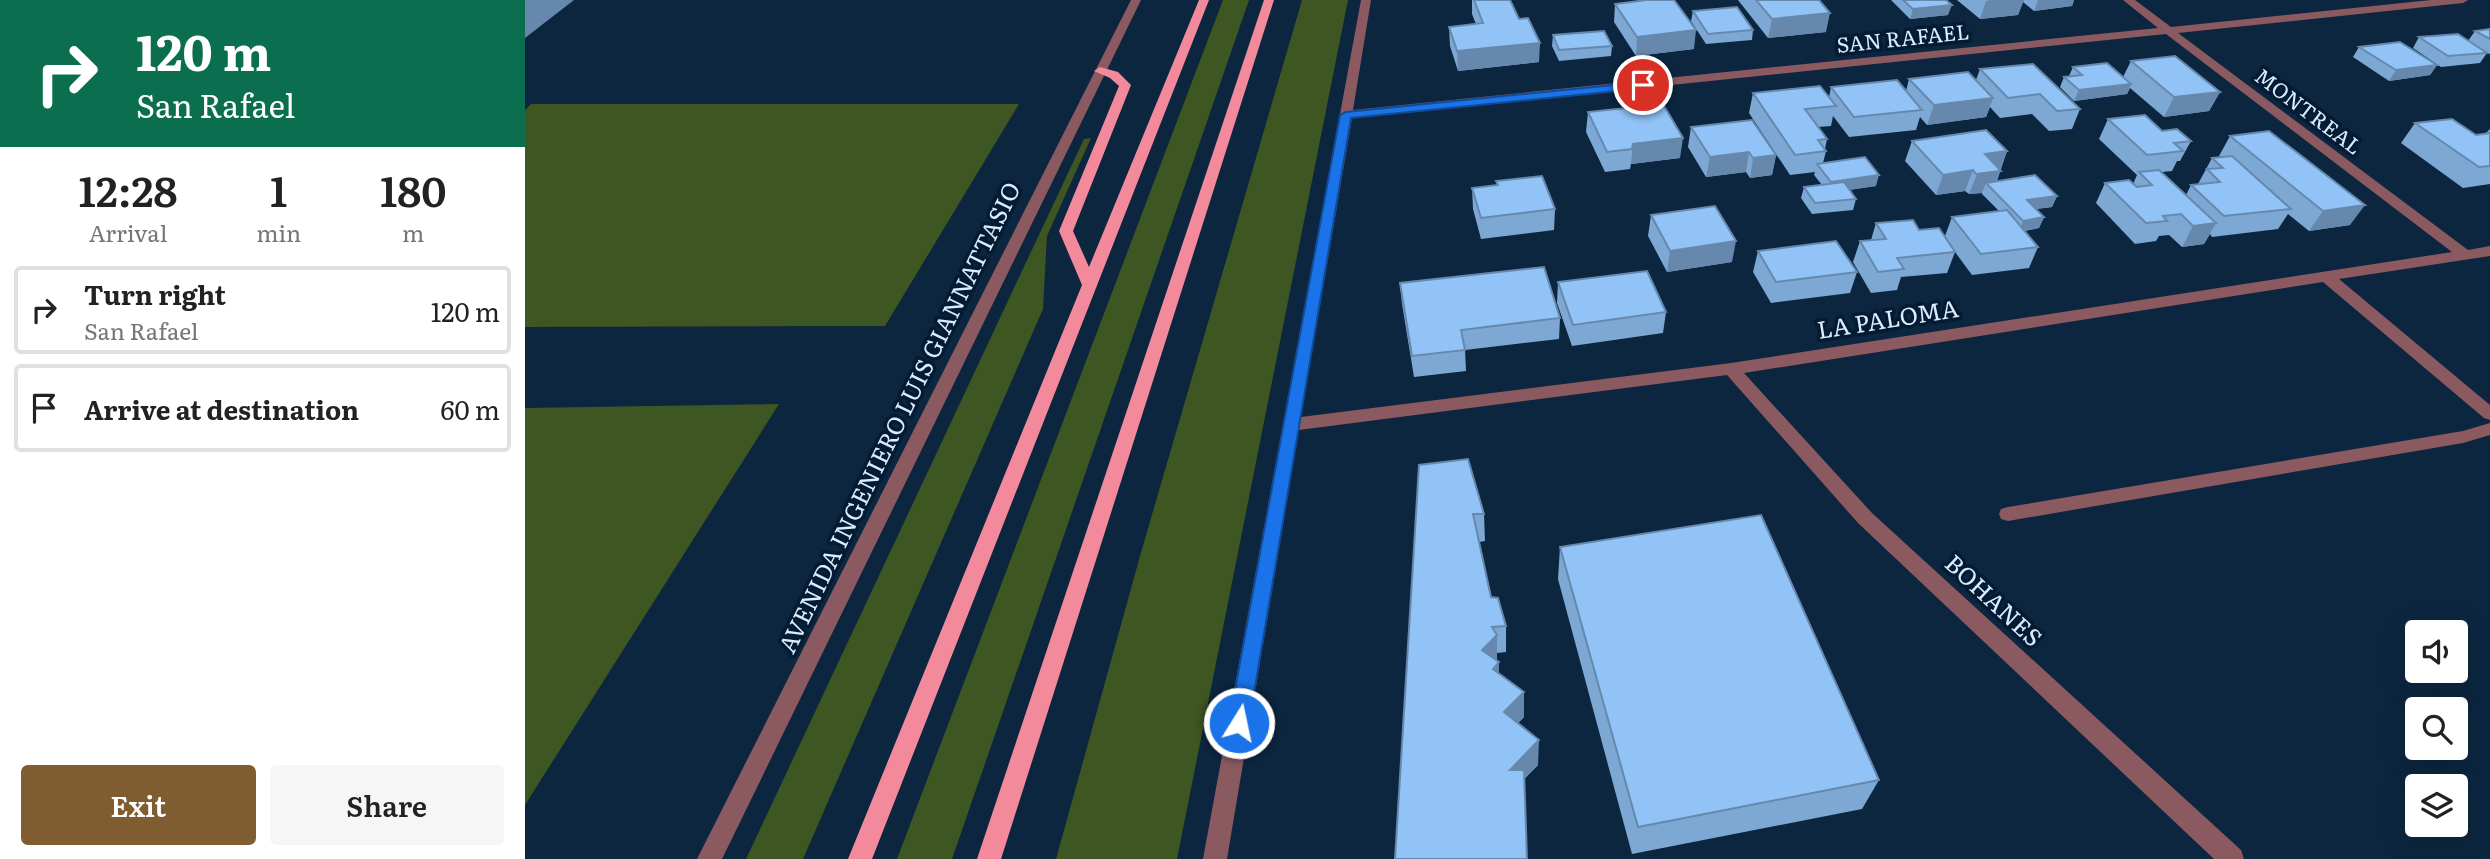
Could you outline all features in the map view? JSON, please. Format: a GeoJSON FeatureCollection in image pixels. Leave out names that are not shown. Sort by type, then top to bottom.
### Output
{"type":"FeatureCollection","features":[{"type":"Feature","properties":{"kind":"main road"},"geometry":{"type":"LineString","coordinates":[[860,859],[1204,0]]}},
{"type":"Feature","properties":{"kind":"main road"},"geometry":{"type":"LineString","coordinates":[[989,859],[1269,0]]}},
{"type":"Feature","properties":{"kind":"main road"},"geometry":{"type":"LineString","coordinates":[[1090,286],[1066,231],[1125,85],[1114,75],[1100,71]]}},
{"type":"Feature","properties":{"kind":"street","name":"AVENIDA INGENIERO LUIS GIANNATTASIO"},"geometry":{"type":"LineString","coordinates":[[709,859],[1136,0]]}},
{"type":"Feature","properties":{"kind":"street"},"geometry":{"type":"LineString","coordinates":[[1215,859],[1366,0]]}},
{"type":"Feature","properties":{"kind":"street","name":"MONTREAL"},"geometry":{"type":"LineString","coordinates":[[2128,0],[2465,255]]}},
{"type":"Feature","properties":{"kind":"street","name":"SAN RAFAEL"},"geometry":{"type":"LineString","coordinates":[[1346,115],[2463,0]]}},
{"type":"Feature","properties":{"kind":"street","name":"LA PALOMA"},"geometry":{"type":"LineString","coordinates":[[1293,424],[1731,369],[2490,251]]}},
{"type":"Feature","properties":{"kind":"street"},"geometry":{"type":"LineString","coordinates":[[2325,276],[2490,414]]}},
{"type":"Feature","properties":{"kind":"street","name":"BOHANES"},"geometry":{"type":"LineString","coordinates":[[1731,369],[1865,518],[2232,859]]}},
{"type":"Feature","properties":{"kind":"street"},"geometry":{"type":"LineString","coordinates":[[2008,514],[2462,437],[2490,429]]}},
{"type":"Feature","properties":{"kind":"green space"},"geometry":{"type":"Polygon","coordinates":[[[1223,0],[1249,0],[952,859],[897,859],[1223,0]]]}},
{"type":"Feature","properties":{"kind":"green space"},"geometry":{"type":"Polygon","coordinates":[[[1302,0],[1348,0],[1177,859],[1056,859],[1142,549],[1302,0]]]}},
{"type":"Feature","properties":{"kind":"green space"},"geometry":{"type":"Polygon","coordinates":[[[531,104],[1019,104],[885,326],[525,327],[525,110],[531,104]]]}},
{"type":"Feature","properties":{"kind":"green space"},"geometry":{"type":"Polygon","coordinates":[[[1091,138],[1047,236],[1043,309],[803,859],[746,859],[1084,139],[1091,138]]]}},
{"type":"Feature","properties":{"kind":"green space"},"geometry":{"type":"Polygon","coordinates":[[[779,404],[525,805],[525,408],[779,404]]]}},
{"type":"Feature","properties":{"kind":"building"},"geometry":{"type":"Polygon","coordinates":[[[1474,0],[1510,0],[1519,19],[1528,18],[1540,43],[1457,51],[1449,27],[1483,23],[1474,0]]]}},
{"type":"Feature","properties":{"kind":"building"},"geometry":{"type":"Polygon","coordinates":[[[1674,0],[1696,30],[1637,37],[1615,4],[1674,0]]]}},
{"type":"Feature","properties":{"kind":"building"},"geometry":{"type":"Polygon","coordinates":[[[1756,0],[1819,0],[1830,13],[1772,19],[1756,0]]]}},
{"type":"Feature","properties":{"kind":"building"},"geometry":{"type":"Polygon","coordinates":[[[1903,0],[1946,0],[1952,5],[1913,9],[1903,0]]]}},
{"type":"Feature","properties":{"kind":"building"},"geometry":{"type":"Polygon","coordinates":[[[1737,7],[1753,30],[1708,34],[1693,11],[1737,7]]]}},
{"type":"Feature","properties":{"kind":"building"},"geometry":{"type":"Polygon","coordinates":[[[2490,29],[2490,39],[2475,31],[2490,29]]]}},
{"type":"Feature","properties":{"kind":"building"},"geometry":{"type":"Polygon","coordinates":[[[1604,31],[1612,46],[1559,50],[1553,35],[1604,31]]]}},
{"type":"Feature","properties":{"kind":"building"},"geometry":{"type":"Polygon","coordinates":[[[2458,34],[2487,53],[2448,56],[2419,37],[2458,34]]]}},
{"type":"Feature","properties":{"kind":"building"},"geometry":{"type":"Polygon","coordinates":[[[2400,42],[2437,65],[2396,70],[2359,47],[2400,42]]]}},
{"type":"Feature","properties":{"kind":"building"},"geometry":{"type":"Polygon","coordinates":[[[2175,56],[2220,92],[2174,97],[2131,61],[2175,56]]]}},
{"type":"Feature","properties":{"kind":"building"},"geometry":{"type":"Polygon","coordinates":[[[2107,63],[2131,84],[2079,90],[2064,77],[2082,75],[2073,67],[2107,63]]]}},
{"type":"Feature","properties":{"kind":"building"},"geometry":{"type":"Polygon","coordinates":[[[2033,64],[2080,109],[2057,111],[2040,94],[2008,98],[1980,69],[2033,64]]]}},
{"type":"Feature","properties":{"kind":"building"},"geometry":{"type":"Polygon","coordinates":[[[1968,72],[1993,98],[1934,105],[1909,79],[1968,72]]]}},
{"type":"Feature","properties":{"kind":"building"},"geometry":{"type":"Polygon","coordinates":[[[1897,80],[1922,110],[1854,117],[1831,87],[1897,80]]]}},
{"type":"Feature","properties":{"kind":"building"},"geometry":{"type":"Polygon","coordinates":[[[1820,86],[1836,106],[1805,109],[1827,139],[1818,140],[1826,151],[1795,155],[1753,93],[1820,86]]]}},
{"type":"Feature","properties":{"kind":"building"},"geometry":{"type":"Polygon","coordinates":[[[1663,104],[1683,138],[1633,144],[1632,149],[1607,152],[1588,112],[1663,104]]]}},
{"type":"Feature","properties":{"kind":"building"},"geometry":{"type":"Polygon","coordinates":[[[2145,115],[2162,131],[2177,129],[2191,141],[2174,143],[2183,151],[2147,155],[2108,119],[2145,115]]]}},
{"type":"Feature","properties":{"kind":"building"},"geometry":{"type":"Polygon","coordinates":[[[2452,119],[2476,135],[2490,133],[2490,166],[2479,167],[2415,123],[2452,119]]]}},
{"type":"Feature","properties":{"kind":"building"},"geometry":{"type":"Polygon","coordinates":[[[1752,120],[1776,155],[1753,158],[1749,152],[1710,157],[1691,127],[1752,120]]]}},
{"type":"Feature","properties":{"kind":"building"},"geometry":{"type":"Polygon","coordinates":[[[1986,130],[2007,151],[1985,154],[2001,171],[1976,174],[1973,170],[1943,175],[1912,141],[1986,130]]]}},
{"type":"Feature","properties":{"kind":"building"},"geometry":{"type":"Polygon","coordinates":[[[2269,131],[2365,205],[2323,211],[2230,136],[2269,131]]]}},
{"type":"Feature","properties":{"kind":"building"},"geometry":{"type":"Polygon","coordinates":[[[2232,156],[2291,209],[2224,216],[2191,185],[2220,182],[2207,169],[2223,168],[2212,158],[2232,156]]]}},
{"type":"Feature","properties":{"kind":"building"},"geometry":{"type":"Polygon","coordinates":[[[1865,157],[1879,175],[1831,182],[1817,164],[1865,157]]]}},
{"type":"Feature","properties":{"kind":"building"},"geometry":{"type":"Polygon","coordinates":[[[2159,170],[2216,223],[2193,226],[2181,214],[2163,216],[2167,221],[2146,223],[2105,183],[2129,180],[2137,187],[2152,185],[2139,172],[2159,170]]]}},
{"type":"Feature","properties":{"kind":"building"},"geometry":{"type":"Polygon","coordinates":[[[2035,175],[2057,196],[2027,200],[2044,217],[2023,221],[1986,183],[2035,175]]]}},
{"type":"Feature","properties":{"kind":"building"},"geometry":{"type":"Polygon","coordinates":[[[1542,176],[1555,209],[1481,218],[1472,188],[1498,185],[1496,181],[1542,176]]]}},
{"type":"Feature","properties":{"kind":"building"},"geometry":{"type":"Polygon","coordinates":[[[1844,182],[1856,199],[1815,203],[1804,187],[1844,182]]]}},
{"type":"Feature","properties":{"kind":"building"},"geometry":{"type":"Polygon","coordinates":[[[1715,206],[1736,241],[1670,251],[1651,215],[1715,206]]]}},
{"type":"Feature","properties":{"kind":"building"},"geometry":{"type":"Polygon","coordinates":[[[2007,210],[2038,247],[1981,254],[1952,217],[2007,210]]]}},
{"type":"Feature","properties":{"kind":"building"},"geometry":{"type":"Polygon","coordinates":[[[1913,220],[1919,230],[1939,228],[1955,252],[1897,258],[1904,269],[1878,272],[1860,241],[1886,239],[1876,223],[1913,220]]]}},
{"type":"Feature","properties":{"kind":"building"},"geometry":{"type":"Polygon","coordinates":[[[1836,241],[1857,272],[1776,282],[1758,251],[1836,241]]]}},
{"type":"Feature","properties":{"kind":"building"},"geometry":{"type":"Polygon","coordinates":[[[1544,267],[1560,318],[1461,330],[1465,350],[1412,356],[1400,283],[1544,267]]]}},
{"type":"Feature","properties":{"kind":"building"},"geometry":{"type":"Polygon","coordinates":[[[1647,271],[1666,312],[1573,325],[1558,282],[1647,271]]]}},
{"type":"Feature","properties":{"kind":"building"},"geometry":{"type":"Polygon","coordinates":[[[1468,459],[1484,514],[1473,514],[1491,597],[1498,598],[1506,626],[1492,627],[1497,635],[1482,650],[1499,662],[1493,669],[1524,692],[1504,712],[1539,740],[1510,770],[1524,770],[1527,859],[1395,859],[1419,465],[1468,459]]]}},
{"type":"Feature","properties":{"kind":"building"},"geometry":{"type":"Polygon","coordinates":[[[1761,515],[1879,780],[1638,827],[1560,547],[1761,515]]]}},
{"type":"Feature","properties":{"kind":"route"},"geometry":{"type":"LineString","coordinates":[[1239,723],[1346,115],[1643,85]]}}]}
